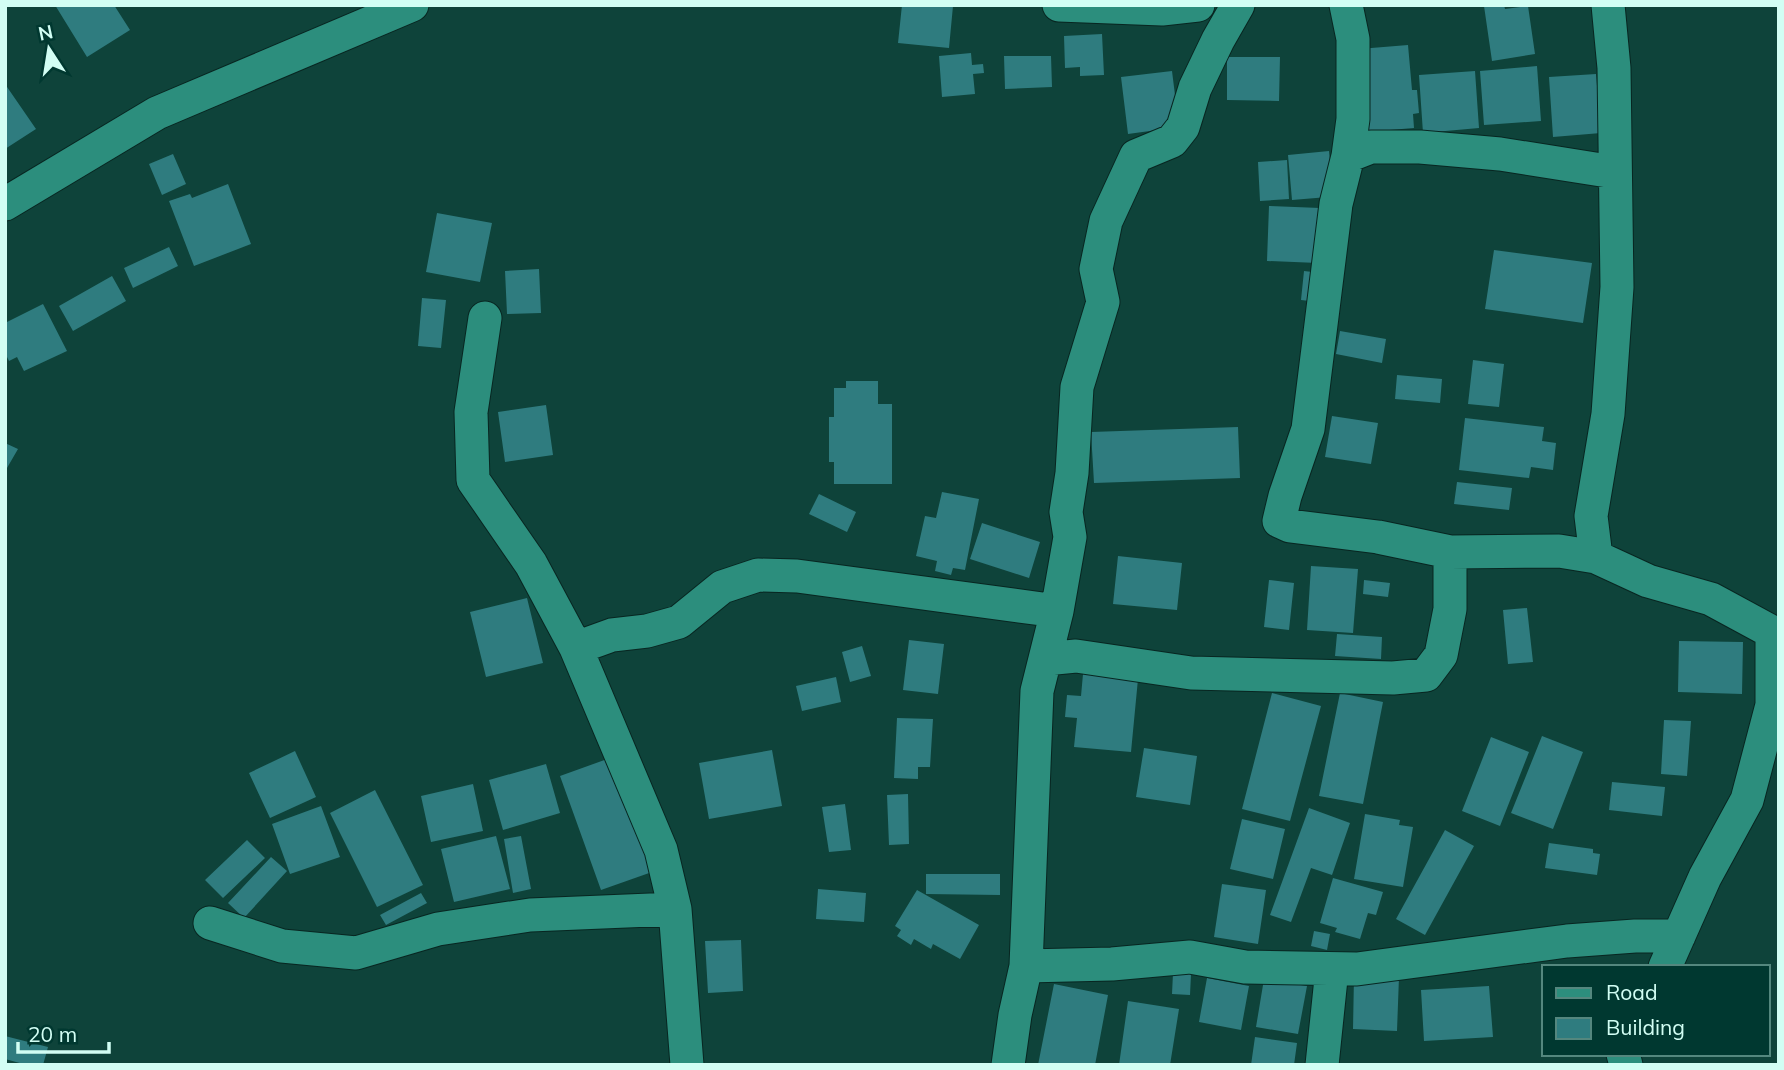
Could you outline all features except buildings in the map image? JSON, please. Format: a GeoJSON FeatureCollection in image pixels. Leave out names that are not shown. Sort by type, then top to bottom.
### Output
{"type":"FeatureCollection","features":[{"type":"Feature","properties":{"kind":"street"},"geometry":{"type":"LineString","coordinates":[[5,204],[157,113],[412,5]]}},
{"type":"Feature","properties":{"kind":"street"},"geometry":{"type":"LineString","coordinates":[[1059,5],[1162,9],[1198,5]]}},
{"type":"Feature","properties":{"kind":"street"},"geometry":{"type":"LineString","coordinates":[[1008,1065],[1026,966],[1037,691],[1057,611],[1070,537],[1066,512],[1072,473],[1077,387],[1103,302],[1096,269],[1106,222],[1136,156],[1172,141],[1183,127],[1195,88],[1238,5]]}},
{"type":"Feature","properties":{"kind":"street"},"geometry":{"type":"LineString","coordinates":[[1346,5],[1353,39],[1353,119],[1348,156],[1336,204],[1308,429],[1279,521],[1290,526],[1378,537],[1450,552],[1559,551],[1595,557],[1648,580],[1711,599],[1772,632],[1772,705],[1747,800],[1705,877],[1666,965]]}},
{"type":"Feature","properties":{"kind":"street"},"geometry":{"type":"LineString","coordinates":[[1595,557],[1591,516],[1608,414],[1617,287],[1614,68],[1608,5]]}},
{"type":"Feature","properties":{"kind":"street"},"geometry":{"type":"LineString","coordinates":[[1348,156],[1371,147],[1420,146],[1500,154],[1614,172]]}},
{"type":"Feature","properties":{"kind":"street"},"geometry":{"type":"LineString","coordinates":[[485,318],[471,412],[474,480],[531,564],[576,648],[661,850],[675,909],[687,1065]]}},
{"type":"Feature","properties":{"kind":"street"},"geometry":{"type":"LineString","coordinates":[[1045,659],[1076,656],[1191,673],[1393,678],[1426,675],[1441,655],[1450,609],[1450,552]]}},
{"type":"Feature","properties":{"kind":"street"},"geometry":{"type":"LineString","coordinates":[[576,648],[612,635],[647,631],[679,622],[722,587],[758,575],[797,576],[1057,611]]}},
{"type":"Feature","properties":{"kind":"street"},"geometry":{"type":"LineString","coordinates":[[210,923],[282,946],[356,953],[438,929],[530,915],[675,909]]}},
{"type":"Feature","properties":{"kind":"street"},"geometry":{"type":"LineString","coordinates":[[1026,966],[1112,964],[1190,957],[1245,967],[1357,969],[1567,941],[1679,936]]}},
{"type":"Feature","properties":{"kind":"street"},"geometry":{"type":"LineString","coordinates":[[1322,1065],[1332,969]]}}]}
